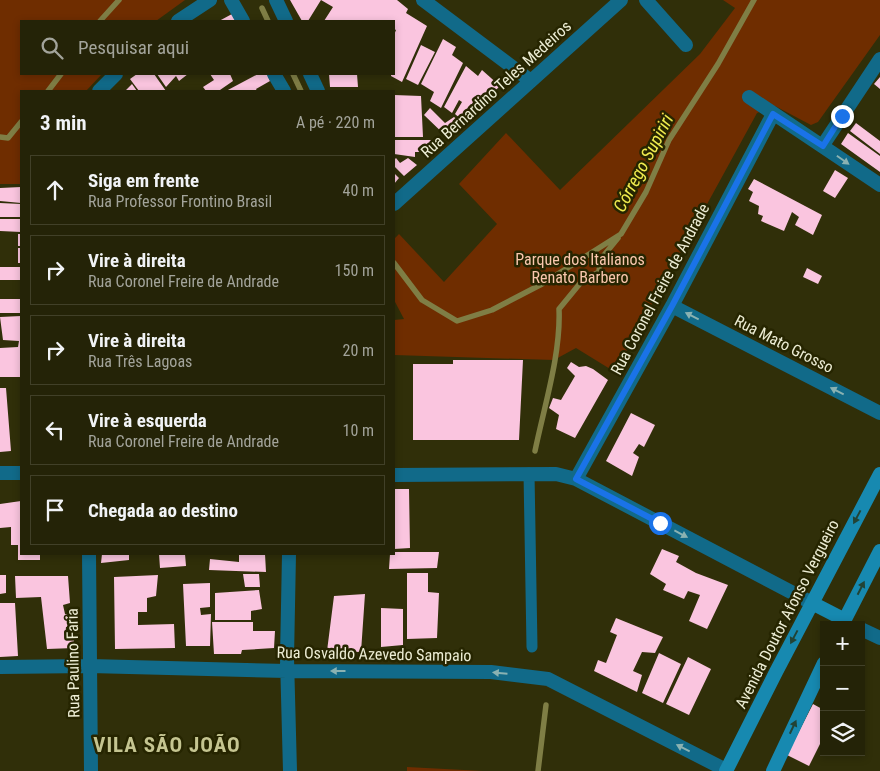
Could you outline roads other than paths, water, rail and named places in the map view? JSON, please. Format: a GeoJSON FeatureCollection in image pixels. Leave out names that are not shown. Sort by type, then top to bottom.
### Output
{"type":"FeatureCollection","features":[{"type":"Feature","properties":{"kind":"main road","name":"Avenida Doutor Afonso Vergueiro"},"geometry":{"type":"LineString","coordinates":[[726,771],[880,474]]}},
{"type":"Feature","properties":{"kind":"main road"},"geometry":{"type":"LineString","coordinates":[[848,621],[880,551]]}},
{"type":"Feature","properties":{"kind":"main road"},"geometry":{"type":"LineString","coordinates":[[812,603],[844,621]]}},
{"type":"Feature","properties":{"kind":"main road"},"geometry":{"type":"LineString","coordinates":[[773,771],[823,666]]}},
{"type":"Feature","properties":{"kind":"street"},"geometry":{"type":"LineString","coordinates":[[180,20],[210,0]]}},
{"type":"Feature","properties":{"kind":"street"},"geometry":{"type":"LineString","coordinates":[[231,0],[242,20]]}},
{"type":"Feature","properties":{"kind":"street"},"geometry":{"type":"LineString","coordinates":[[276,0],[286,20]]}},
{"type":"Feature","properties":{"kind":"street"},"geometry":{"type":"LineString","coordinates":[[423,0],[531,81]]}},
{"type":"Feature","properties":{"kind":"street","name":"Rua Bernardino Teles Medeiros"},"geometry":{"type":"LineString","coordinates":[[395,203],[621,0]]}},
{"type":"Feature","properties":{"kind":"street"},"geometry":{"type":"LineString","coordinates":[[646,0],[686,44]]}},
{"type":"Feature","properties":{"kind":"street"},"geometry":{"type":"LineString","coordinates":[[823,146],[880,59]]}},
{"type":"Feature","properties":{"kind":"street"},"geometry":{"type":"LineString","coordinates":[[100,90],[115,75]]}},
{"type":"Feature","properties":{"kind":"street"},"geometry":{"type":"LineString","coordinates":[[275,75],[283,90]]}},
{"type":"Feature","properties":{"kind":"street"},"geometry":{"type":"LineString","coordinates":[[310,75],[318,90]]}},
{"type":"Feature","properties":{"kind":"street"},"geometry":{"type":"LineString","coordinates":[[749,97],[880,185]]}},
{"type":"Feature","properties":{"kind":"street","name":"Rua Coronel Freire de Andrade"},"geometry":{"type":"LineString","coordinates":[[576,479],[672,306],[773,114]]}},
{"type":"Feature","properties":{"kind":"street","name":"Rua Mato Grosso"},"geometry":{"type":"LineString","coordinates":[[672,306],[880,413]]}},
{"type":"Feature","properties":{"kind":"street"},"geometry":{"type":"LineString","coordinates":[[0,473],[20,473]]}},
{"type":"Feature","properties":{"kind":"street"},"geometry":{"type":"LineString","coordinates":[[395,475],[529,473],[556,474],[576,479],[812,603]]}},
{"type":"Feature","properties":{"kind":"street","name":"Rua Paulino Faria"},"geometry":{"type":"LineString","coordinates":[[89,555],[91,771]]}},
{"type":"Feature","properties":{"kind":"street"},"geometry":{"type":"LineString","coordinates":[[288,555],[290,771]]}},
{"type":"Feature","properties":{"kind":"street"},"geometry":{"type":"LineString","coordinates":[[865,631],[880,638]]}},
{"type":"Feature","properties":{"kind":"street","name":"Rua Osvaldo Azevedo Sampaio"},"geometry":{"type":"LineString","coordinates":[[0,667],[90,666],[288,671],[491,672],[548,679],[726,771]]}},
{"type":"Feature","properties":{"kind":"lane"},"geometry":{"type":"LineString","coordinates":[[529,473],[532,647]]}},
{"type":"Feature","properties":{"kind":"waterway","name":"Córrego Supiriri"},"geometry":{"type":"LineString","coordinates":[[101,20],[119,0]]}},
{"type":"Feature","properties":{"kind":"waterway","name":"Córrego Supiriri"},"geometry":{"type":"LineString","coordinates":[[395,264],[422,300],[457,321],[492,310],[542,284],[621,234],[646,192],[669,140],[718,64],[754,0]]}},
{"type":"Feature","properties":{"kind":"waterway","name":"Córrego Supiriri"},"geometry":{"type":"LineString","coordinates":[[262,8],[268,20]]}},
{"type":"Feature","properties":{"kind":"waterway","name":"Córrego Supiriri"},"geometry":{"type":"LineString","coordinates":[[49,90],[60,75]]}},
{"type":"Feature","properties":{"kind":"waterway","name":"Córrego Supiriri"},"geometry":{"type":"LineString","coordinates":[[293,75],[301,90]]}},
{"type":"Feature","properties":{"kind":"waterway","name":"Córrego Supiriri"},"geometry":{"type":"LineString","coordinates":[[0,137],[8,138],[20,123]]}},
{"type":"Feature","properties":{"kind":"waterway"},"geometry":{"type":"LineString","coordinates":[[535,451],[555,362],[559,309],[582,281],[599,272],[600,260],[618,238]]}},
{"type":"Feature","properties":{"kind":"waterway"},"geometry":{"type":"LineString","coordinates":[[538,771],[546,705]]}},
{"type":"Feature","properties":{"kind":"district","name":"VILA SÃO JOÃO"},"geometry":{"type":"Point","coordinates":[167,745]}},
{"type":"Feature","properties":{"kind":"park label","name":"Parque dos Italianos Renato Barbero"},"geometry":{"type":"Point","coordinates":[580,268]}}]}
